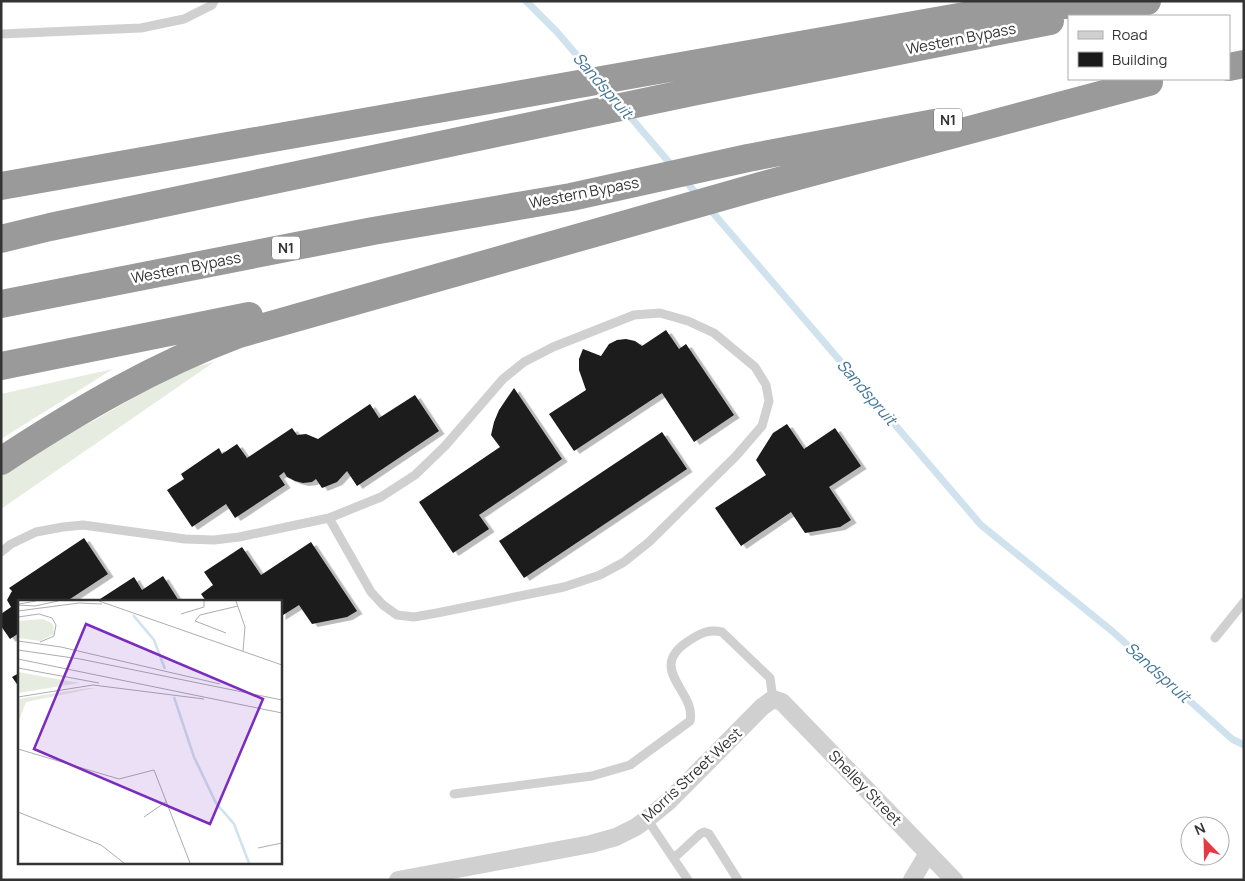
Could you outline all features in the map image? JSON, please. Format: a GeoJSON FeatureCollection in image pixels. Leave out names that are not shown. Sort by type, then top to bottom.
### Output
{"type":"FeatureCollection","features":[{"type":"Feature","properties":{"kind":"highway"},"geometry":{"type":"LineString","coordinates":[[1078,15],[1148,1]]}},
{"type":"Feature","properties":{"kind":"highway"},"geometry":{"type":"LineString","coordinates":[[1,186],[993,11],[1148,1]]}},
{"type":"Feature","properties":{"kind":"highway","name":"Western Bypass"},"geometry":{"type":"LineString","coordinates":[[1,239],[518,128],[1068,17]]}},
{"type":"Feature","properties":{"kind":"highway"},"geometry":{"type":"LineString","coordinates":[[1230,67],[1244,64]]}},
{"type":"Feature","properties":{"kind":"highway"},"geometry":{"type":"LineString","coordinates":[[1,460],[88,406],[148,373],[196,350],[239,334],[764,186],[1158,80]]}},
{"type":"Feature","properties":{"kind":"highway","name":"Western Bypass"},"geometry":{"type":"LineString","coordinates":[[1,304],[373,231],[570,197],[748,158],[1158,80]]}},
{"type":"Feature","properties":{"kind":"highway"},"geometry":{"type":"LineString","coordinates":[[1,366],[174,330],[406,287]]}},
{"type":"Feature","properties":{"kind":"street","name":"Morris Street West"},"geometry":{"type":"LineString","coordinates":[[398,880],[591,844],[616,837],[636,827],[669,801],[762,707],[773,699]]}},
{"type":"Feature","properties":{"kind":"street","name":"Shelley Street"},"geometry":{"type":"LineString","coordinates":[[773,699],[782,702],[954,880]]}},
{"type":"Feature","properties":{"kind":"street"},"geometry":{"type":"LineString","coordinates":[[912,880],[928,853]]}},
{"type":"Feature","properties":{"kind":"lane"},"geometry":{"type":"LineString","coordinates":[[1,34],[141,28],[184,19],[212,5],[214,1]]}},
{"type":"Feature","properties":{"kind":"lane"},"geometry":{"type":"LineString","coordinates":[[1,552],[11,544],[36,532],[70,526],[83,525],[185,539],[214,540],[239,537],[329,518],[381,497],[415,475],[445,446],[503,379],[524,362],[553,347],[634,315],[660,313],[688,320],[714,333],[756,367],[766,385],[769,401],[762,426],[723,469],[649,542],[624,562],[600,575],[564,587],[414,617],[398,615],[383,605],[371,592],[329,518]]}},
{"type":"Feature","properties":{"kind":"lane"},"geometry":{"type":"LineString","coordinates":[[1214,638],[1244,602]]}},
{"type":"Feature","properties":{"kind":"lane"},"geometry":{"type":"LineString","coordinates":[[454,794],[592,776],[630,765],[690,721],[690,710],[670,663],[672,657],[686,643],[703,632],[712,630],[722,632],[729,638],[770,678],[773,699]]}},
{"type":"Feature","properties":{"kind":"lane"},"geometry":{"type":"LineString","coordinates":[[647,819],[688,880]]}},
{"type":"Feature","properties":{"kind":"lane"},"geometry":{"type":"LineString","coordinates":[[674,858],[704,832],[709,834],[738,880]]}},
{"type":"Feature","properties":{"kind":"shaded area"},"geometry":{"type":"Polygon","coordinates":[[[214,362],[1,509],[1,475],[53,442],[180,371],[214,362]]]}},
{"type":"Feature","properties":{"kind":"shaded area"},"geometry":{"type":"Polygon","coordinates":[[[113,369],[1,439],[1,394],[113,369]]]}},
{"type":"Feature","properties":{"kind":"building"},"geometry":{"type":"Polygon","coordinates":[[[666,330],[679,349],[686,344],[734,415],[694,442],[662,393],[574,451],[549,414],[586,390],[579,370],[579,359],[583,349],[601,356],[609,344],[617,340],[635,341],[642,346],[666,330]]]}},
{"type":"Feature","properties":{"kind":"building"},"geometry":{"type":"Polygon","coordinates":[[[514,388],[562,459],[479,515],[489,529],[453,553],[419,502],[500,447],[491,435],[494,422],[499,410],[514,388]]]}},
{"type":"Feature","properties":{"kind":"building"},"geometry":{"type":"Polygon","coordinates":[[[415,395],[439,431],[357,486],[347,471],[337,482],[322,488],[316,479],[312,482],[303,483],[287,477],[284,472],[279,476],[285,485],[235,518],[226,504],[192,527],[167,490],[184,479],[181,474],[219,448],[222,454],[237,444],[247,458],[292,428],[297,435],[306,434],[318,439],[370,404],[379,418],[415,395]]]}},
{"type":"Feature","properties":{"kind":"building"},"geometry":{"type":"Polygon","coordinates":[[[787,424],[804,449],[835,428],[861,466],[829,487],[851,520],[840,527],[805,533],[791,512],[741,546],[715,508],[766,475],[756,460],[773,433],[787,424]]]}},
{"type":"Feature","properties":{"kind":"building"},"geometry":{"type":"Polygon","coordinates":[[[662,432],[687,469],[524,578],[499,541],[662,432]]]}},
{"type":"Feature","properties":{"kind":"building"},"geometry":{"type":"Polygon","coordinates":[[[84,538],[108,574],[69,600],[18,600],[18,634],[10,639],[1,626],[1,614],[11,607],[7,600],[12,591],[9,588],[84,538]]]}},
{"type":"Feature","properties":{"kind":"building"},"geometry":{"type":"Polygon","coordinates":[[[311,542],[357,611],[347,617],[312,624],[299,605],[281,616],[281,600],[205,600],[201,594],[213,585],[204,572],[242,547],[261,575],[311,542]]]}},
{"type":"Feature","properties":{"kind":"building"},"geometry":{"type":"Polygon","coordinates":[[[163,576],[178,600],[99,600],[134,577],[142,590],[163,576]]]}},
{"type":"Feature","properties":{"kind":"building"},"geometry":{"type":"Polygon","coordinates":[[[18,674],[18,686],[12,677],[18,674]]]}},
{"type":"Feature","properties":{"kind":"waterway","name":"Sandspruit"},"geometry":{"type":"LineString","coordinates":[[526,1],[557,32],[593,74]]}},
{"type":"Feature","properties":{"kind":"waterway","name":"Sandspruit"},"geometry":{"type":"LineString","coordinates":[[627,113],[673,167]]}},
{"type":"Feature","properties":{"kind":"waterway","name":"Sandspruit"},"geometry":{"type":"LineString","coordinates":[[684,179],[699,197]]}},
{"type":"Feature","properties":{"kind":"waterway","name":"Sandspruit"},"geometry":{"type":"LineString","coordinates":[[708,207],[981,525],[1112,631],[1232,739],[1244,745]]}}]}
